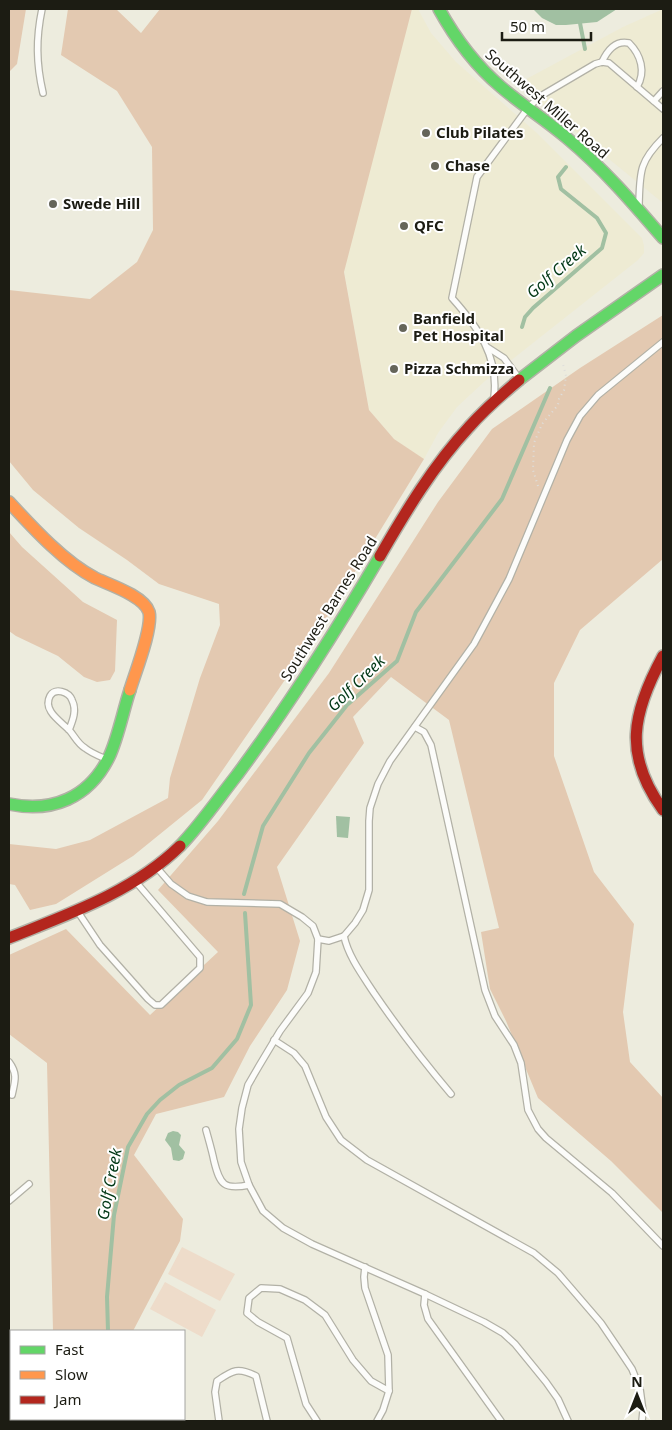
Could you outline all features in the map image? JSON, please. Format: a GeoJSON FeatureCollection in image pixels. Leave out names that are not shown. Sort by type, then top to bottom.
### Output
{"type":"FeatureCollection","features":[{"type":"Feature","properties":{"kind":"main road","name":"Southwest Miller Road"},"geometry":{"type":"LineString","coordinates":[[438,9],[451,31],[484,71],[569,140],[638,208],[663,238]]}},
{"type":"Feature","properties":{"kind":"main road","name":"Southwest Barnes Road"},"geometry":{"type":"LineString","coordinates":[[9,938],[110,895],[156,867],[192,834],[251,756],[341,620],[435,468],[461,436],[520,380],[558,350],[663,275]]}},
{"type":"Feature","properties":{"kind":"main road"},"geometry":{"type":"LineString","coordinates":[[9,502],[71,561],[107,585],[139,600],[144,604],[150,615],[148,630],[108,760],[94,782],[82,792],[61,804],[40,808],[21,808],[9,804]]}},
{"type":"Feature","properties":{"kind":"main road"},"geometry":{"type":"LineString","coordinates":[[663,656],[644,694],[636,726],[636,755],[642,780],[663,810]]}},
{"type":"Feature","properties":{"kind":"lane"},"geometry":{"type":"LineString","coordinates":[[42,9],[36,42],[36,57],[43,93]]}},
{"type":"Feature","properties":{"kind":"lane"},"geometry":{"type":"LineString","coordinates":[[602,62],[611,48],[619,43],[629,44],[643,68],[643,76],[637,87]]}},
{"type":"Feature","properties":{"kind":"lane"},"geometry":{"type":"LineString","coordinates":[[493,404],[496,381],[488,347],[464,311],[452,298],[477,177],[528,108],[539,98],[595,64],[609,63],[663,109]]}},
{"type":"Feature","properties":{"kind":"lane"},"geometry":{"type":"LineString","coordinates":[[654,101],[663,91]]}},
{"type":"Feature","properties":{"kind":"lane"},"geometry":{"type":"LineString","coordinates":[[638,208],[640,172],[644,161],[652,149],[663,138]]}},
{"type":"Feature","properties":{"kind":"lane"},"geometry":{"type":"LineString","coordinates":[[318,939],[329,941],[344,936],[363,910],[369,890],[370,808],[378,784],[390,761],[474,644],[509,579],[567,440],[580,416],[598,395],[663,342]]}},
{"type":"Feature","properties":{"kind":"lane"},"geometry":{"type":"LineString","coordinates":[[488,347],[504,358],[520,380]]}},
{"type":"Feature","properties":{"kind":"lane"},"geometry":{"type":"LineString","coordinates":[[68,730],[74,714],[72,699],[67,694],[57,691],[50,696],[49,704],[54,716],[85,748],[108,760]]}},
{"type":"Feature","properties":{"kind":"lane"},"geometry":{"type":"LineString","coordinates":[[415,727],[424,732],[431,745],[485,990],[495,1016],[518,1053],[528,1110],[538,1129],[546,1138],[612,1193],[663,1246]]}},
{"type":"Feature","properties":{"kind":"lane"},"geometry":{"type":"LineString","coordinates":[[156,867],[171,884],[188,896],[207,902],[263,902],[280,904],[313,926],[318,939],[316,972],[308,993],[274,1040],[248,1086],[242,1108],[239,1129],[241,1162],[249,1185],[264,1211],[282,1228],[312,1244],[425,1294],[484,1322],[503,1334],[515,1344],[558,1398],[568,1421]]}},
{"type":"Feature","properties":{"kind":"lane"},"geometry":{"type":"LineString","coordinates":[[76,911],[100,945],[148,1000],[155,1005],[161,1005],[200,968],[200,957],[135,880]]}},
{"type":"Feature","properties":{"kind":"lane"},"geometry":{"type":"LineString","coordinates":[[344,936],[346,945],[381,1003],[420,1058],[451,1094]]}},
{"type":"Feature","properties":{"kind":"lane"},"geometry":{"type":"LineString","coordinates":[[274,1040],[294,1053],[305,1066],[326,1117],[341,1140],[367,1160],[534,1253],[558,1273],[601,1323],[632,1369],[640,1389],[643,1411],[642,1421]]}},
{"type":"Feature","properties":{"kind":"lane"},"geometry":{"type":"LineString","coordinates":[[9,1062],[14,1069],[15,1077],[12,1095]]}},
{"type":"Feature","properties":{"kind":"lane"},"geometry":{"type":"LineString","coordinates":[[206,1130],[219,1179],[228,1186],[237,1188],[249,1185]]}},
{"type":"Feature","properties":{"kind":"lane"},"geometry":{"type":"LineString","coordinates":[[9,1201],[29,1184]]}},
{"type":"Feature","properties":{"kind":"lane"},"geometry":{"type":"LineString","coordinates":[[365,1267],[365,1288],[370,1308],[388,1355],[389,1391],[378,1421]]}},
{"type":"Feature","properties":{"kind":"lane"},"geometry":{"type":"LineString","coordinates":[[317,1421],[306,1404],[287,1338],[258,1322],[248,1312],[249,1298],[261,1288],[280,1289],[305,1300],[325,1315],[353,1360],[372,1381],[389,1391]]}},
{"type":"Feature","properties":{"kind":"lane"},"geometry":{"type":"LineString","coordinates":[[425,1294],[424,1305],[428,1319],[501,1421]]}},
{"type":"Feature","properties":{"kind":"lane"},"geometry":{"type":"LineString","coordinates":[[219,1421],[215,1392],[217,1381],[230,1372],[244,1370],[256,1376],[267,1421]]}},
{"type":"Feature","properties":{"kind":"path"},"geometry":{"type":"LineString","coordinates":[[544,495],[533,470],[534,443],[542,424],[557,408],[563,392],[566,376],[558,350]]}},
{"type":"Feature","properties":{"kind":"shaded area"},"geometry":{"type":"Polygon","coordinates":[[[9,9],[26,9],[17,64],[9,72],[9,9]]]}},
{"type":"Feature","properties":{"kind":"shaded area"},"geometry":{"type":"Polygon","coordinates":[[[68,9],[116,9],[141,33],[160,9],[412,9],[344,272],[369,410],[394,439],[424,459],[318,632],[202,800],[133,856],[56,904],[30,910],[15,885],[9,884],[9,844],[56,849],[90,840],[168,798],[170,778],[200,678],[220,625],[219,604],[159,584],[79,528],[33,490],[9,461],[9,290],[90,299],[137,262],[153,230],[152,147],[117,91],[61,55],[68,9]]]}},
{"type":"Feature","properties":{"kind":"shaded area"},"geometry":{"type":"Polygon","coordinates":[[[412,9],[418,9],[431,33],[456,62],[538,134],[642,238],[644,246],[644,253],[638,260],[485,381],[457,407],[438,433],[424,459],[394,439],[369,410],[344,271],[374,143],[412,9]]]}},
{"type":"Feature","properties":{"kind":"shaded area"},"geometry":{"type":"Polygon","coordinates":[[[533,9],[617,9],[597,22],[556,25],[542,18],[533,9]]]}},
{"type":"Feature","properties":{"kind":"shaded area"},"geometry":{"type":"Polygon","coordinates":[[[663,9],[663,203],[517,84],[623,27],[663,9]]]}},
{"type":"Feature","properties":{"kind":"shaded area"},"geometry":{"type":"Polygon","coordinates":[[[663,315],[663,559],[580,630],[554,683],[554,756],[594,872],[634,924],[623,1012],[630,1062],[663,1098],[663,1213],[611,1161],[538,1098],[506,1021],[490,989],[481,932],[499,928],[449,720],[391,677],[353,717],[364,743],[277,867],[300,941],[287,990],[250,1046],[224,1097],[156,1114],[134,1155],[183,1219],[180,1241],[134,1330],[53,1330],[47,1063],[9,1034],[9,955],[66,929],[150,1015],[218,952],[158,890],[218,821],[329,673],[438,502],[492,429],[580,368],[663,315]]]}},
{"type":"Feature","properties":{"kind":"shaded area"},"geometry":{"type":"Polygon","coordinates":[[[9,532],[22,547],[83,602],[117,620],[115,671],[110,680],[97,682],[84,677],[58,656],[9,631],[9,532]]]}},
{"type":"Feature","properties":{"kind":"shaded area"},"geometry":{"type":"Polygon","coordinates":[[[336,816],[350,817],[348,838],[337,837],[336,816]]]}},
{"type":"Feature","properties":{"kind":"shaded area"},"geometry":{"type":"Polygon","coordinates":[[[173,1131],[181,1135],[179,1145],[185,1152],[183,1159],[179,1161],[173,1160],[171,1148],[165,1140],[168,1133],[173,1131]]]}},
{"type":"Feature","properties":{"kind":"shaded area"},"geometry":{"type":"Polygon","coordinates":[[[182,1247],[235,1274],[220,1301],[168,1274],[182,1247]]]}},
{"type":"Feature","properties":{"kind":"shaded area"},"geometry":{"type":"Polygon","coordinates":[[[165,1282],[216,1310],[202,1337],[150,1309],[165,1282]]]}},
{"type":"Feature","properties":{"kind":"waterway","name":"Golf Creek"},"geometry":{"type":"LineString","coordinates":[[580,23],[585,49]]}},
{"type":"Feature","properties":{"kind":"waterway","name":"Golf Creek"},"geometry":{"type":"LineString","coordinates":[[522,327],[525,317],[533,308],[602,248],[606,233],[597,218],[561,189],[558,177],[566,167]]}},
{"type":"Feature","properties":{"kind":"waterway","name":"Golf Creek"},"geometry":{"type":"LineString","coordinates":[[244,894],[263,826],[309,753],[347,705],[397,661],[416,612],[502,499],[550,388]]}},
{"type":"Feature","properties":{"kind":"waterway","name":"Golf Creek"},"geometry":{"type":"LineString","coordinates":[[108,1330],[107,1297],[114,1215],[128,1147],[147,1114],[160,1100],[179,1085],[212,1068],[237,1039],[251,1005],[245,913]]}},
{"type":"Feature","properties":{"kind":"traffic: fast"},"geometry":{"type":"LineString","coordinates":[[439,9],[459,41],[483,70],[501,87],[559,131],[593,161],[663,238]]}},
{"type":"Feature","properties":{"kind":"traffic: fast"},"geometry":{"type":"LineString","coordinates":[[519,380],[576,336],[663,275]]}},
{"type":"Feature","properties":{"kind":"traffic: fast"},"geometry":{"type":"LineString","coordinates":[[180,846],[237,775],[275,722],[329,640],[380,556]]}},
{"type":"Feature","properties":{"kind":"traffic: fast"},"geometry":{"type":"LineString","coordinates":[[9,804],[25,806],[54,804],[68,799],[91,783],[101,771],[112,750],[130,690]]}},
{"type":"Feature","properties":{"kind":"traffic: slow"},"geometry":{"type":"LineString","coordinates":[[9,502],[49,544],[72,563],[95,578],[134,596],[146,606],[150,619],[143,651],[130,690]]}},
{"type":"Feature","properties":{"kind":"traffic: jam"},"geometry":{"type":"LineString","coordinates":[[380,556],[410,506],[444,457],[481,415],[519,380]]}},
{"type":"Feature","properties":{"kind":"traffic: jam"},"geometry":{"type":"LineString","coordinates":[[663,656],[644,696],[636,734],[637,752],[642,771],[650,790],[663,810]]}},
{"type":"Feature","properties":{"kind":"traffic: jam"},"geometry":{"type":"LineString","coordinates":[[9,938],[77,910],[121,889],[162,862],[180,846]]}},
{"type":"Feature","properties":{"kind":"place","name":"Club Pilates"},"geometry":{"type":"Point","coordinates":[426,133]}},
{"type":"Feature","properties":{"kind":"place","name":"Chase"},"geometry":{"type":"Point","coordinates":[435,166]}},
{"type":"Feature","properties":{"kind":"place","name":"Swede Hill"},"geometry":{"type":"Point","coordinates":[53,204]}},
{"type":"Feature","properties":{"kind":"place","name":"QFC"},"geometry":{"type":"Point","coordinates":[404,226]}},
{"type":"Feature","properties":{"kind":"place","name":"Banfield Pet Hospital"},"geometry":{"type":"Point","coordinates":[403,328]}},
{"type":"Feature","properties":{"kind":"place","name":"Pizza Schmizza"},"geometry":{"type":"Point","coordinates":[394,369]}}]}
